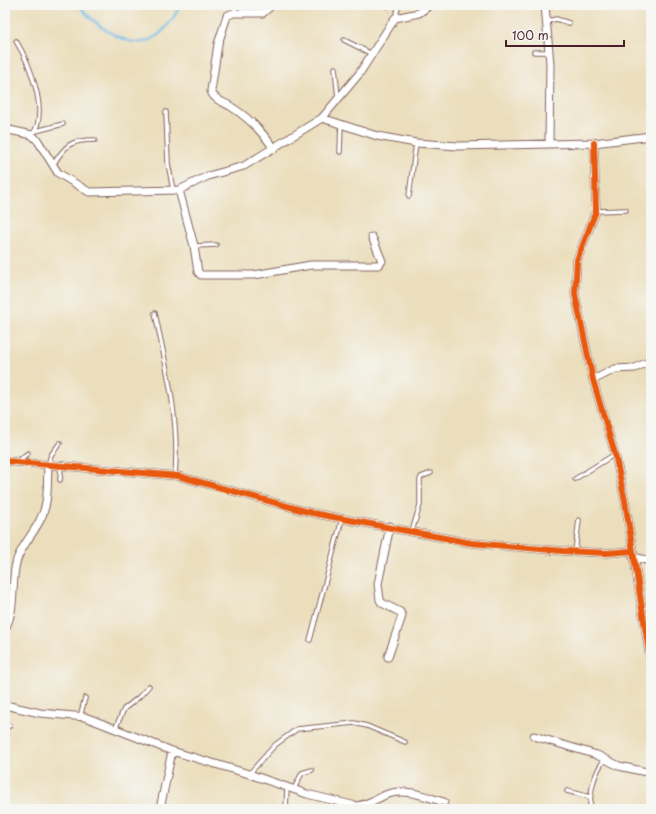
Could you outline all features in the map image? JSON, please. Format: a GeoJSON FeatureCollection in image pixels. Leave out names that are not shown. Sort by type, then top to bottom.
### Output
{"type":"FeatureCollection","features":[{"type":"Feature","properties":{"kind":"street"},"geometry":{"type":"LineString","coordinates":[[272,5],[267,11],[259,14],[235,9],[227,16],[222,28],[215,60],[212,94],[240,112],[256,126],[264,134],[274,149]]}},
{"type":"Feature","properties":{"kind":"street"},"geometry":{"type":"LineString","coordinates":[[5,129],[34,133],[52,166],[58,173],[89,192],[176,190],[208,176],[244,166],[274,149],[322,118],[359,74],[394,19],[419,12],[430,5]]}},
{"type":"Feature","properties":{"kind":"street"},"geometry":{"type":"LineString","coordinates":[[545,5],[548,20],[550,52],[548,144]]}},
{"type":"Feature","properties":{"kind":"street"},"geometry":{"type":"LineString","coordinates":[[322,118],[377,136],[416,143],[458,146],[594,143],[651,136]]}},
{"type":"Feature","properties":{"kind":"street"},"geometry":{"type":"LineString","coordinates":[[594,143],[596,211],[577,260],[574,282],[575,294],[594,380],[615,454],[625,502],[651,665]]}},
{"type":"Feature","properties":{"kind":"street"},"geometry":{"type":"LineString","coordinates":[[176,190],[194,246],[198,272],[201,275],[254,274],[311,265],[379,265],[382,261],[372,238]]}},
{"type":"Feature","properties":{"kind":"street"},"geometry":{"type":"LineString","coordinates":[[594,380],[615,369],[636,368],[646,363],[651,363]]}},
{"type":"Feature","properties":{"kind":"street"},"geometry":{"type":"LineString","coordinates":[[5,460],[175,476],[312,513],[390,526],[440,538],[498,546],[575,552],[633,554],[651,561]]}},
{"type":"Feature","properties":{"kind":"street"},"geometry":{"type":"LineString","coordinates":[[5,629],[12,610],[15,570],[18,556],[40,521],[44,509],[48,465]]}},
{"type":"Feature","properties":{"kind":"street"},"geometry":{"type":"LineString","coordinates":[[388,658],[402,616],[400,612],[382,603],[378,590],[390,526]]}},
{"type":"Feature","properties":{"kind":"street"},"geometry":{"type":"LineString","coordinates":[[5,705],[40,713],[80,717],[172,751],[291,788],[356,806],[363,806],[389,794],[404,792],[444,802]]}},
{"type":"Feature","properties":{"kind":"street"},"geometry":{"type":"LineString","coordinates":[[534,736],[605,759],[620,766],[651,773]]}},
{"type":"Feature","properties":{"kind":"street"},"geometry":{"type":"LineString","coordinates":[[160,809],[172,751]]}},
{"type":"Feature","properties":{"kind":"lane"},"geometry":{"type":"LineString","coordinates":[[394,19],[399,5]]}},
{"type":"Feature","properties":{"kind":"lane"},"geometry":{"type":"LineString","coordinates":[[548,20],[556,19],[569,23]]}},
{"type":"Feature","properties":{"kind":"lane"},"geometry":{"type":"LineString","coordinates":[[16,40],[25,56],[39,106],[34,133],[63,124]]}},
{"type":"Feature","properties":{"kind":"lane"},"geometry":{"type":"LineString","coordinates":[[344,40],[372,54]]}},
{"type":"Feature","properties":{"kind":"lane"},"geometry":{"type":"LineString","coordinates":[[534,52],[550,52]]}},
{"type":"Feature","properties":{"kind":"lane"},"geometry":{"type":"LineString","coordinates":[[335,68],[338,100]]}},
{"type":"Feature","properties":{"kind":"lane"},"geometry":{"type":"LineString","coordinates":[[166,112],[168,163],[176,190]]}},
{"type":"Feature","properties":{"kind":"lane"},"geometry":{"type":"LineString","coordinates":[[340,152],[341,124]]}},
{"type":"Feature","properties":{"kind":"lane"},"geometry":{"type":"LineString","coordinates":[[52,166],[62,149],[69,144],[77,140],[95,140]]}},
{"type":"Feature","properties":{"kind":"lane"},"geometry":{"type":"LineString","coordinates":[[408,196],[416,143]]}},
{"type":"Feature","properties":{"kind":"lane"},"geometry":{"type":"LineString","coordinates":[[596,211],[626,210]]}},
{"type":"Feature","properties":{"kind":"lane"},"geometry":{"type":"LineString","coordinates":[[194,246],[216,245]]}},
{"type":"Feature","properties":{"kind":"lane"},"geometry":{"type":"LineString","coordinates":[[155,312],[174,412],[177,449],[175,476]]}},
{"type":"Feature","properties":{"kind":"lane"},"geometry":{"type":"LineString","coordinates":[[48,465],[51,455],[60,443]]}},
{"type":"Feature","properties":{"kind":"lane"},"geometry":{"type":"LineString","coordinates":[[17,462],[28,453]]}},
{"type":"Feature","properties":{"kind":"lane"},"geometry":{"type":"LineString","coordinates":[[575,478],[615,454]]}},
{"type":"Feature","properties":{"kind":"lane"},"geometry":{"type":"LineString","coordinates":[[60,480],[61,466]]}},
{"type":"Feature","properties":{"kind":"lane"},"geometry":{"type":"LineString","coordinates":[[412,531],[420,505],[420,480],[425,475],[431,473]]}},
{"type":"Feature","properties":{"kind":"lane"},"geometry":{"type":"LineString","coordinates":[[310,640],[342,518]]}},
{"type":"Feature","properties":{"kind":"lane"},"geometry":{"type":"LineString","coordinates":[[575,552],[579,520]]}},
{"type":"Feature","properties":{"kind":"lane"},"geometry":{"type":"LineString","coordinates":[[115,729],[124,708],[139,697],[149,686]]}},
{"type":"Feature","properties":{"kind":"lane"},"geometry":{"type":"LineString","coordinates":[[80,717],[85,698]]}},
{"type":"Feature","properties":{"kind":"lane"},"geometry":{"type":"LineString","coordinates":[[249,774],[275,745],[297,729],[354,723],[367,726],[405,742]]}},
{"type":"Feature","properties":{"kind":"lane"},"geometry":{"type":"LineString","coordinates":[[5,726],[10,726]]}},
{"type":"Feature","properties":{"kind":"lane"},"geometry":{"type":"LineString","coordinates":[[590,809],[590,796],[598,769],[605,759]]}},
{"type":"Feature","properties":{"kind":"lane"},"geometry":{"type":"LineString","coordinates":[[286,809],[291,788],[302,773],[312,770]]}},
{"type":"Feature","properties":{"kind":"lane"},"geometry":{"type":"LineString","coordinates":[[567,791],[590,796]]}},
{"type":"Feature","properties":{"kind":"path"},"geometry":{"type":"LineString","coordinates":[[385,5],[394,19]]}},
{"type":"Feature","properties":{"kind":"waterway"},"geometry":{"type":"LineString","coordinates":[[79,5],[84,12],[109,32],[129,41],[138,42],[147,41],[158,35],[171,21],[180,5]]}},
{"type":"Feature","properties":{"kind":"cycle path"},"geometry":{"type":"LineString","coordinates":[[594,143],[596,211],[577,260],[575,294],[593,380],[615,454],[625,501],[651,665]]}},
{"type":"Feature","properties":{"kind":"cycle path"},"geometry":{"type":"LineString","coordinates":[[5,461],[178,476],[312,513],[471,543],[563,551],[607,553],[632,551]]}}]}
